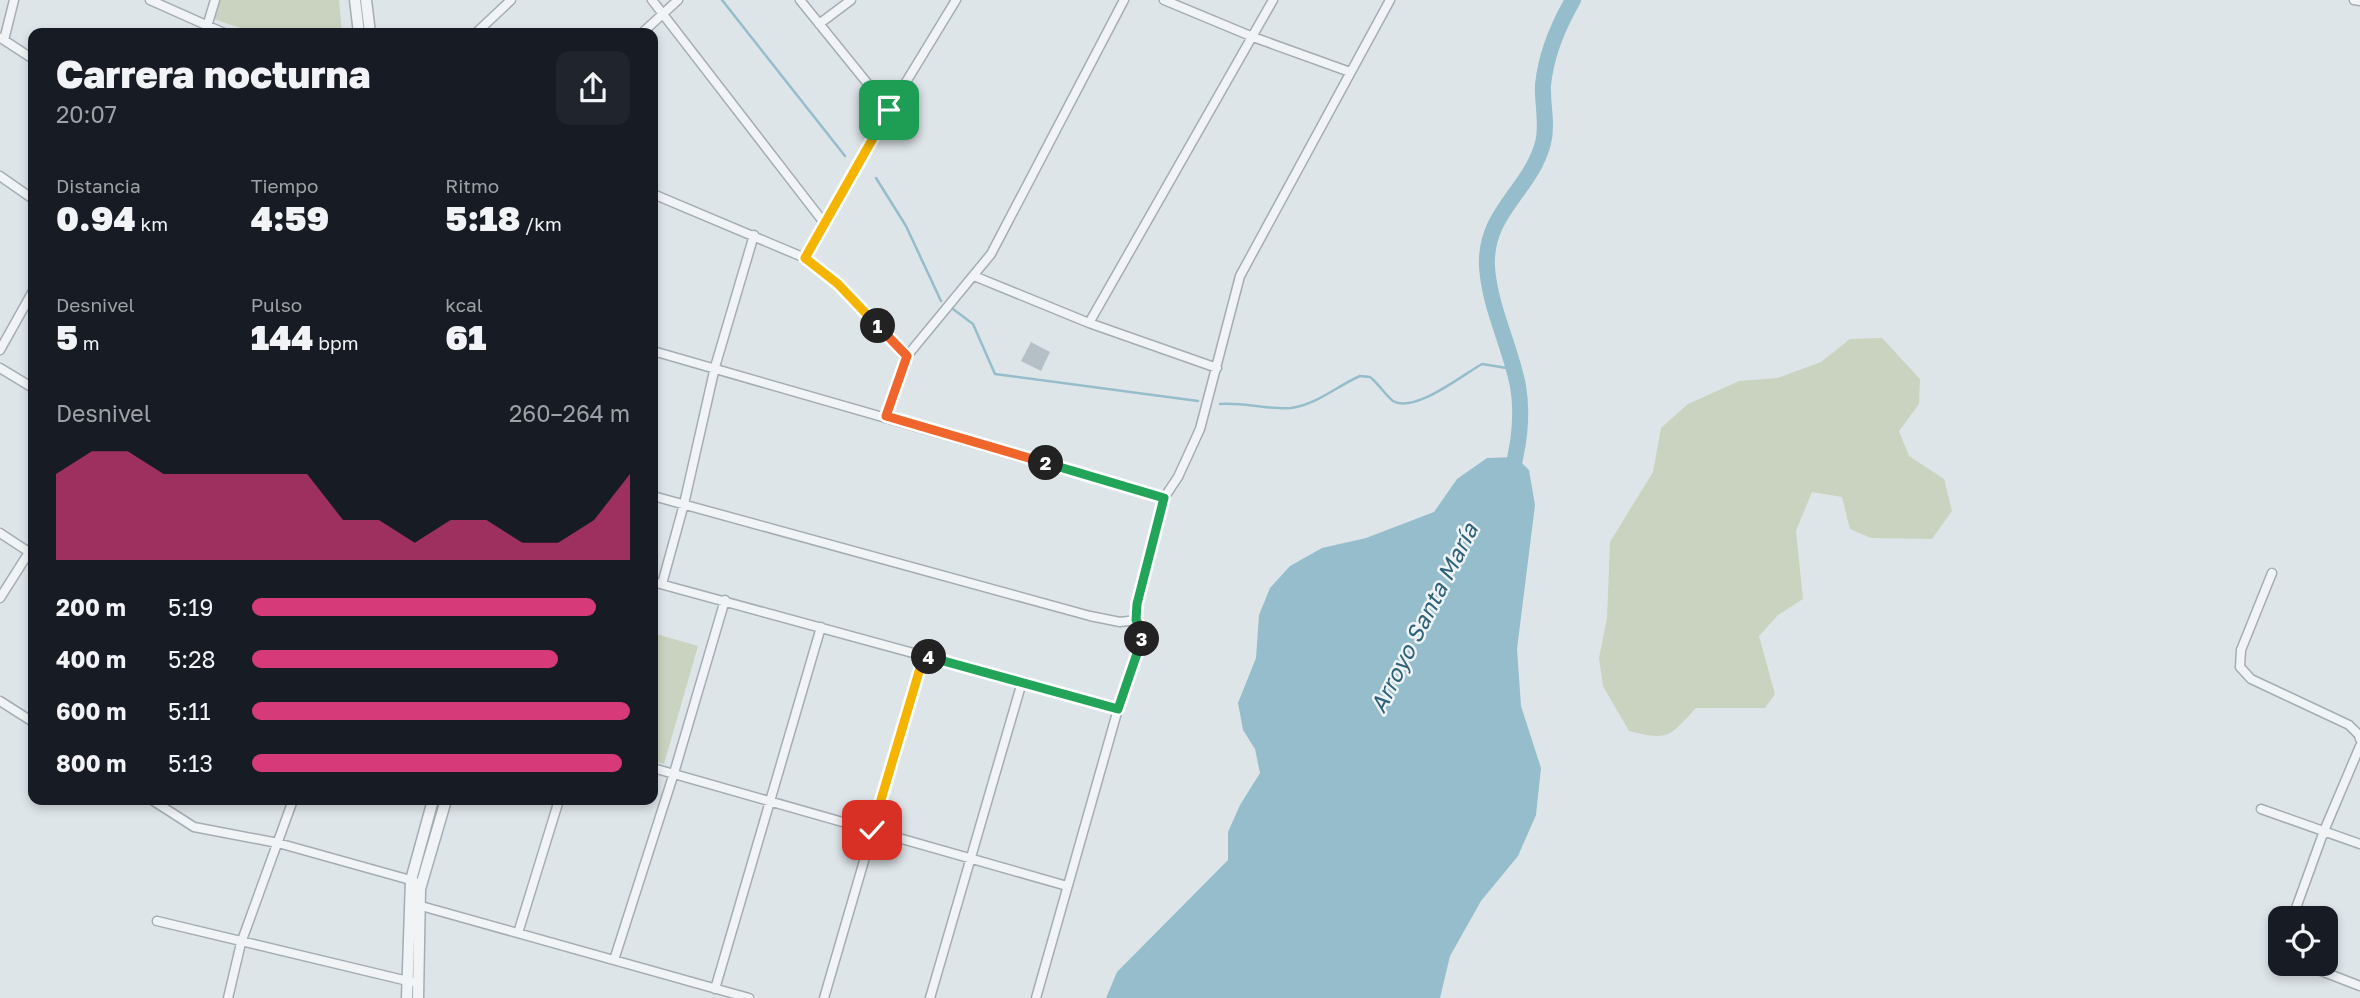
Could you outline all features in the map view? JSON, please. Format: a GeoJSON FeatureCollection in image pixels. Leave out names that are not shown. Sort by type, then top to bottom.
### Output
{"type":"FeatureCollection","features":[{"type":"Feature","properties":{"kind":"street"},"geometry":{"type":"LineString","coordinates":[[14,0],[2,38],[28,56]]}},
{"type":"Feature","properties":{"kind":"street"},"geometry":{"type":"LineString","coordinates":[[150,0],[203,28]]}},
{"type":"Feature","properties":{"kind":"street"},"geometry":{"type":"LineString","coordinates":[[208,28],[215,0]]}},
{"type":"Feature","properties":{"kind":"street"},"geometry":{"type":"LineString","coordinates":[[355,0],[358,28]]}},
{"type":"Feature","properties":{"kind":"street"},"geometry":{"type":"LineString","coordinates":[[366,0],[369,28]]}},
{"type":"Feature","properties":{"kind":"street"},"geometry":{"type":"LineString","coordinates":[[481,28],[511,0]]}},
{"type":"Feature","properties":{"kind":"street"},"geometry":{"type":"LineString","coordinates":[[652,0],[825,224]]}},
{"type":"Feature","properties":{"kind":"street"},"geometry":{"type":"LineString","coordinates":[[648,28],[678,0]]}},
{"type":"Feature","properties":{"kind":"street"},"geometry":{"type":"LineString","coordinates":[[800,0],[889,110]]}},
{"type":"Feature","properties":{"kind":"street"},"geometry":{"type":"LineString","coordinates":[[819,24],[851,0]]}},
{"type":"Feature","properties":{"kind":"street"},"geometry":{"type":"LineString","coordinates":[[805,258],[889,110],[956,0]]}},
{"type":"Feature","properties":{"kind":"street"},"geometry":{"type":"LineString","coordinates":[[886,416],[907,356],[992,254],[1124,0]]}},
{"type":"Feature","properties":{"kind":"street"},"geometry":{"type":"LineString","coordinates":[[1164,0],[1253,37],[1350,72]]}},
{"type":"Feature","properties":{"kind":"street"},"geometry":{"type":"LineString","coordinates":[[1089,323],[1273,0]]}},
{"type":"Feature","properties":{"kind":"street"},"geometry":{"type":"LineString","coordinates":[[1037,998],[1118,709],[1143,637],[1142,629],[1136,620],[1142,580],[1164,498],[1194,445],[1240,276],[1390,0]]}},
{"type":"Feature","properties":{"kind":"street"},"geometry":{"type":"LineString","coordinates":[[2354,0],[2360,1]]}},
{"type":"Feature","properties":{"kind":"street"},"geometry":{"type":"LineString","coordinates":[[0,176],[28,196]]}},
{"type":"Feature","properties":{"kind":"street"},"geometry":{"type":"LineString","coordinates":[[658,196],[805,258],[838,284],[907,356]]}},
{"type":"Feature","properties":{"kind":"street"},"geometry":{"type":"LineString","coordinates":[[658,580],[684,504],[715,368],[754,235]]}},
{"type":"Feature","properties":{"kind":"street"},"geometry":{"type":"LineString","coordinates":[[974,276],[1089,323],[1216,368]]}},
{"type":"Feature","properties":{"kind":"street"},"geometry":{"type":"LineString","coordinates":[[0,350],[28,300]]}},
{"type":"Feature","properties":{"kind":"street"},"geometry":{"type":"LineString","coordinates":[[658,352],[1164,498]]}},
{"type":"Feature","properties":{"kind":"street"},"geometry":{"type":"LineString","coordinates":[[0,368],[28,385]]}},
{"type":"Feature","properties":{"kind":"street"},"geometry":{"type":"LineString","coordinates":[[658,497],[1090,616],[1120,622],[1136,620]]}},
{"type":"Feature","properties":{"kind":"street"},"geometry":{"type":"LineString","coordinates":[[0,533],[28,549]]}},
{"type":"Feature","properties":{"kind":"street"},"geometry":{"type":"LineString","coordinates":[[0,598],[28,557]]}},
{"type":"Feature","properties":{"kind":"street"},"geometry":{"type":"LineString","coordinates":[[2272,573],[2241,650],[2240,667],[2251,679],[2349,725],[2360,736]]}},
{"type":"Feature","properties":{"kind":"street"},"geometry":{"type":"LineString","coordinates":[[658,583],[1118,709]]}},
{"type":"Feature","properties":{"kind":"street"},"geometry":{"type":"LineString","coordinates":[[614,960],[674,773],[724,600]]}},
{"type":"Feature","properties":{"kind":"street"},"geometry":{"type":"LineString","coordinates":[[715,989],[772,802],[821,627]]}},
{"type":"Feature","properties":{"kind":"street"},"geometry":{"type":"LineString","coordinates":[[824,998],[924,655]]}},
{"type":"Feature","properties":{"kind":"street"},"geometry":{"type":"LineString","coordinates":[[930,998],[1022,682]]}},
{"type":"Feature","properties":{"kind":"street"},"geometry":{"type":"LineString","coordinates":[[0,701],[28,719]]}},
{"type":"Feature","properties":{"kind":"street"},"geometry":{"type":"LineString","coordinates":[[2297,906],[2324,831],[2360,746]]}},
{"type":"Feature","properties":{"kind":"street"},"geometry":{"type":"LineString","coordinates":[[658,769],[1067,886]]}},
{"type":"Feature","properties":{"kind":"street"},"geometry":{"type":"LineString","coordinates":[[160,805],[194,827],[278,843],[422,883]]}},
{"type":"Feature","properties":{"kind":"street"},"geometry":{"type":"LineString","coordinates":[[228,998],[242,943],[291,805]]}},
{"type":"Feature","properties":{"kind":"street"},"geometry":{"type":"LineString","coordinates":[[418,998],[413,983],[411,880],[432,805]]}},
{"type":"Feature","properties":{"kind":"street"},"geometry":{"type":"LineString","coordinates":[[413,903],[422,883],[445,805]]}},
{"type":"Feature","properties":{"kind":"street"},"geometry":{"type":"LineString","coordinates":[[518,933],[557,805]]}},
{"type":"Feature","properties":{"kind":"street"},"geometry":{"type":"LineString","coordinates":[[2261,809],[2360,844]]}},
{"type":"Feature","properties":{"kind":"street"},"geometry":{"type":"LineString","coordinates":[[413,903],[749,998]]}},
{"type":"Feature","properties":{"kind":"street"},"geometry":{"type":"LineString","coordinates":[[157,921],[413,983]]}},
{"type":"Feature","properties":{"kind":"street"},"geometry":{"type":"LineString","coordinates":[[2334,976],[2360,986]]}},
{"type":"Feature","properties":{"kind":"street"},"geometry":{"type":"LineString","coordinates":[[407,998],[413,983]]}},
{"type":"Feature","properties":{"kind":"green space"},"geometry":{"type":"Polygon","coordinates":[[[216,0],[339,0],[342,28],[240,28],[211,18],[216,0]]]}},
{"type":"Feature","properties":{"kind":"green space"},"geometry":{"type":"Polygon","coordinates":[[[1882,338],[1920,379],[1919,404],[1899,431],[1909,456],[1944,479],[1952,511],[1932,539],[1871,538],[1850,529],[1842,497],[1812,492],[1796,531],[1803,599],[1778,615],[1759,636],[1775,694],[1765,708],[1696,708],[1667,734],[1653,736],[1629,731],[1603,686],[1599,658],[1607,618],[1610,542],[1653,472],[1661,428],[1688,404],[1739,381],[1777,378],[1821,362],[1850,339],[1882,338]]]}},
{"type":"Feature","properties":{"kind":"green space"},"geometry":{"type":"Polygon","coordinates":[[[658,634],[698,646],[664,764],[658,762],[658,634]]]}},
{"type":"Feature","properties":{"kind":"water"},"geometry":{"type":"Polygon","coordinates":[[[1516,457],[1529,470],[1535,505],[1517,649],[1521,706],[1541,768],[1536,815],[1518,856],[1481,901],[1450,956],[1440,998],[1106,998],[1117,972],[1228,860],[1228,832],[1240,805],[1260,773],[1255,749],[1243,730],[1238,703],[1256,658],[1259,615],[1270,588],[1290,566],[1322,548],[1366,538],[1434,512],[1457,479],[1487,458],[1516,457]]]}},
{"type":"Feature","properties":{"kind":"building"},"geometry":{"type":"Polygon","coordinates":[[[1031,342],[1050,352],[1041,371],[1021,361],[1031,342]]]}},
{"type":"Feature","properties":{"kind":"waterway"},"geometry":{"type":"LineString","coordinates":[[722,0],[845,156]]}},
{"type":"Feature","properties":{"kind":"waterway","name":"Arroyo Santa María"},"geometry":{"type":"LineString","coordinates":[[1511,475],[1519,431],[1518,386],[1492,298],[1487,267],[1488,248],[1500,216],[1529,174],[1543,143],[1543,85],[1547,62],[1558,30],[1573,0]]}},
{"type":"Feature","properties":{"kind":"waterway"},"geometry":{"type":"LineString","coordinates":[[876,178],[906,226],[941,301]]}},
{"type":"Feature","properties":{"kind":"waterway"},"geometry":{"type":"LineString","coordinates":[[953,309],[973,324],[995,374],[1198,401]]}},
{"type":"Feature","properties":{"kind":"waterway"},"geometry":{"type":"LineString","coordinates":[[1220,404],[1291,408],[1318,399],[1360,376],[1370,377],[1393,401],[1402,404],[1426,398],[1482,364],[1513,369]]}},
{"type":"Feature","properties":{"kind":"route"},"geometry":{"type":"LineString","coordinates":[[872,830],[924,655],[1118,709],[1143,637],[1140,624],[1136,620],[1137,604],[1164,498],[886,416],[907,356],[838,284],[805,258],[889,110]]}}]}
